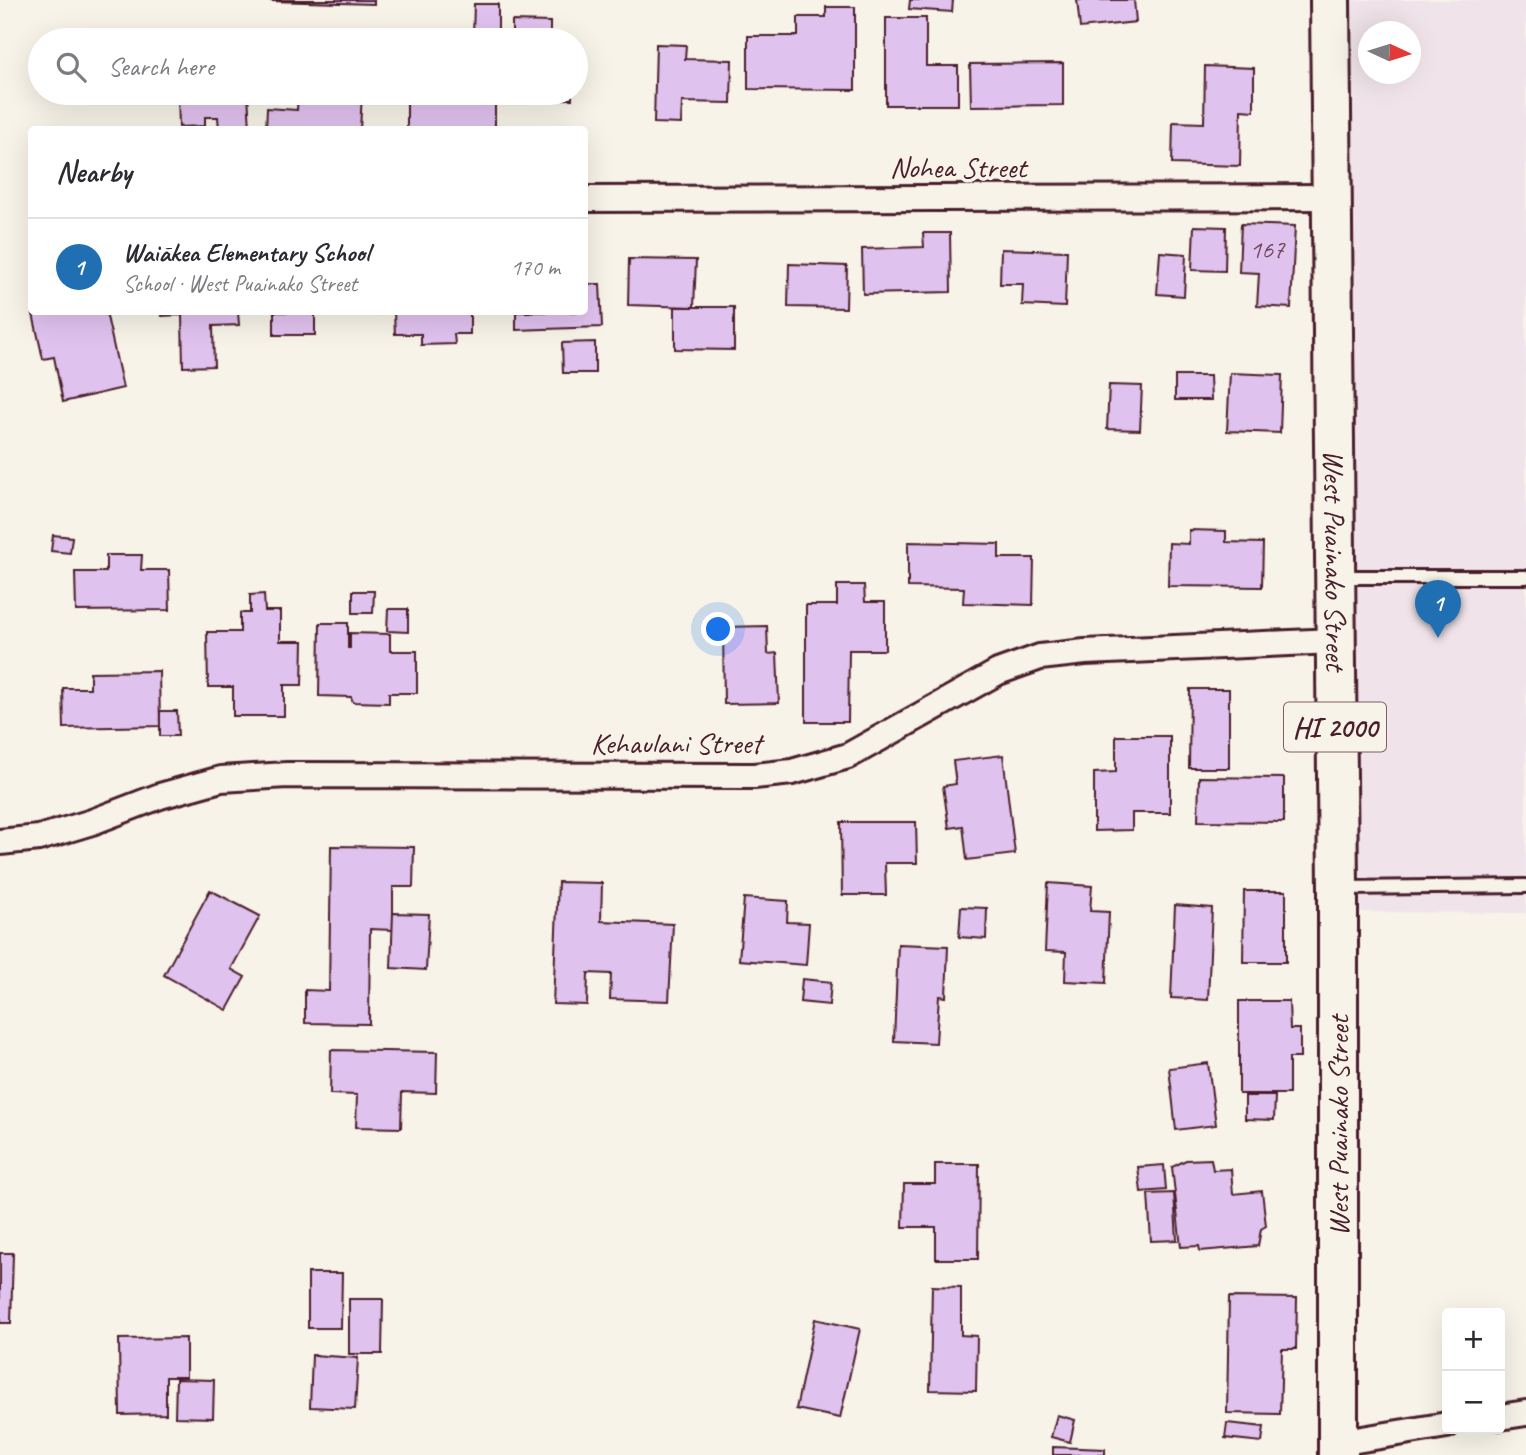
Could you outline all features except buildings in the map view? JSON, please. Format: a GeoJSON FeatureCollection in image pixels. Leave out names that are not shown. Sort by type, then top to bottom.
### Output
{"type":"FeatureCollection","features":[{"type":"Feature","properties":{"kind":"highway","name":"West Puainako Street"},"geometry":{"type":"LineString","coordinates":[[1330,0],[1338,888],[1338,1449]]}},
{"type":"Feature","properties":{"kind":"street","name":"Nohea Street"},"geometry":{"type":"LineString","coordinates":[[588,199],[1332,197]]}},
{"type":"Feature","properties":{"kind":"street","name":"Kehaulani Street"},"geometry":{"type":"LineString","coordinates":[[0,842],[39,838],[92,822],[160,796],[221,779],[287,775],[754,776],[792,772],[848,756],[998,672],[1040,657],[1084,652],[1334,641]]}},
{"type":"Feature","properties":{"kind":"street"},"geometry":{"type":"LineString","coordinates":[[1505,1416],[1526,1413]]}},
{"type":"Feature","properties":{"kind":"street"},"geometry":{"type":"LineString","coordinates":[[1338,1449],[1442,1426]]}},
{"type":"Feature","properties":{"kind":"lane"},"geometry":{"type":"LineString","coordinates":[[1334,577],[1526,577]]}},
{"type":"Feature","properties":{"kind":"lane"},"geometry":{"type":"LineString","coordinates":[[1338,888],[1526,886]]}},
{"type":"Feature","properties":{"kind":"shaded area"},"geometry":{"type":"Polygon","coordinates":[[[1350,0],[1526,0],[1526,913],[1352,912],[1348,363],[1350,0]]]}},
{"type":"Feature","properties":{"kind":"place","name":"Waiākea Elementary School"},"geometry":{"type":"Point","coordinates":[1438,638]}}]}
